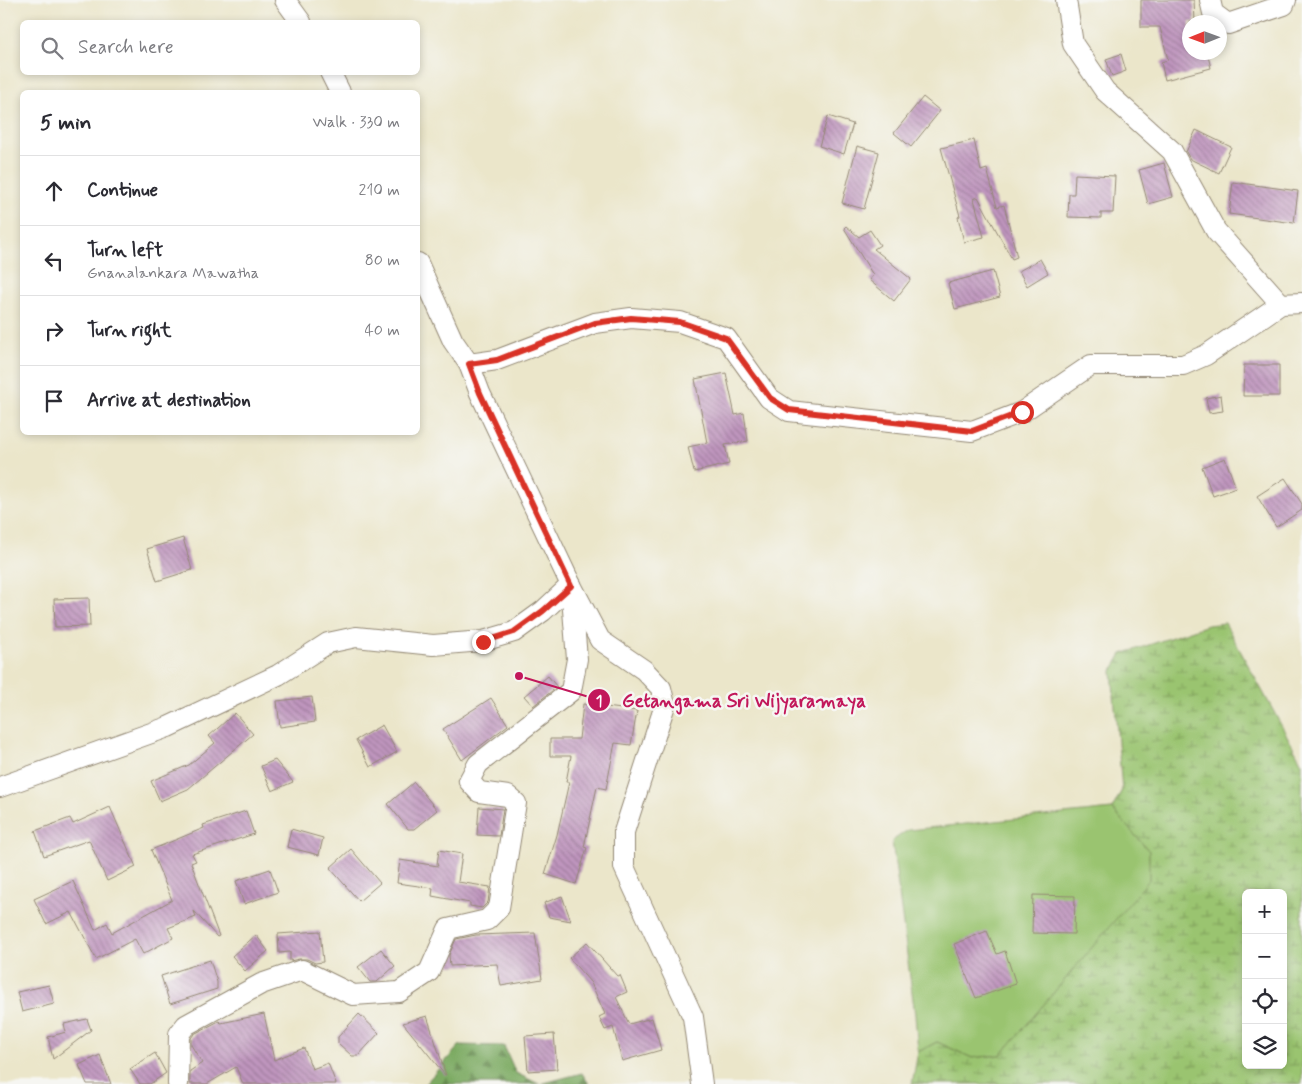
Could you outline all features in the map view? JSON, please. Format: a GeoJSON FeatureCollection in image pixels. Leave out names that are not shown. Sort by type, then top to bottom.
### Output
{"type":"FeatureCollection","features":[{"type":"Feature","properties":{"kind":"street"},"geometry":{"type":"LineString","coordinates":[[285,0],[300,20]]}},
{"type":"Feature","properties":{"kind":"street"},"geometry":{"type":"LineString","coordinates":[[1066,0],[1073,44],[1106,91],[1172,152],[1216,231],[1281,304]]}},
{"type":"Feature","properties":{"kind":"street"},"geometry":{"type":"LineString","coordinates":[[1210,0],[1213,13],[1228,24],[1284,5],[1286,0]]}},
{"type":"Feature","properties":{"kind":"street"},"geometry":{"type":"LineString","coordinates":[[332,75],[339,90]]}},
{"type":"Feature","properties":{"kind":"street"},"geometry":{"type":"LineString","coordinates":[[420,268],[453,342],[469,364],[480,393],[571,586],[600,640],[644,670],[661,688],[664,705],[624,832],[624,867],[693,1017],[702,1084]]}},
{"type":"Feature","properties":{"kind":"street"},"geometry":{"type":"LineString","coordinates":[[469,364],[497,360],[595,323],[631,318],[680,322],[726,338],[770,398],[789,410],[972,431],[1022,412],[1091,365],[1183,365],[1206,356],[1281,304],[1302,303]]}},
{"type":"Feature","properties":{"kind":"street"},"geometry":{"type":"LineString","coordinates":[[0,787],[168,727],[278,675],[328,643],[356,637],[433,645],[483,642],[514,632],[543,611],[571,586]]}},
{"type":"Feature","properties":{"kind":"street"},"geometry":{"type":"LineString","coordinates":[[178,1084],[179,1034],[186,1025],[261,984],[302,970],[353,995],[399,992],[428,972],[448,929],[487,920],[498,908],[516,803],[508,796],[479,792],[468,781],[478,764],[571,691],[577,659],[571,586]]}},
{"type":"Feature","properties":{"kind":"green space"},"geometry":{"type":"Polygon","coordinates":[[[1225,623],[1302,763],[1302,1084],[912,1084],[918,1052],[937,1042],[972,1058],[1001,1055],[1149,880],[1149,851],[1112,809],[1122,790],[1112,671],[1122,654],[1208,625],[1225,623]]]}},
{"type":"Feature","properties":{"kind":"green space"},"geometry":{"type":"Polygon","coordinates":[[[1112,809],[1149,851],[1150,880],[1001,1055],[972,1058],[937,1042],[918,1052],[915,1015],[892,841],[908,830],[1112,809]]]}},
{"type":"Feature","properties":{"kind":"green space"},"geometry":{"type":"Polygon","coordinates":[[[460,1045],[504,1046],[516,1073],[539,1084],[425,1084],[460,1045]]]}},
{"type":"Feature","properties":{"kind":"green space"},"geometry":{"type":"Polygon","coordinates":[[[582,1073],[589,1084],[540,1084],[582,1073]]]}},
{"type":"Feature","properties":{"kind":"building"},"geometry":{"type":"Polygon","coordinates":[[[1141,0],[1194,0],[1195,15],[1182,15],[1182,60],[1209,60],[1211,68],[1165,80],[1161,62],[1168,60],[1160,27],[1141,27],[1141,0]]]}},
{"type":"Feature","properties":{"kind":"building"},"geometry":{"type":"Polygon","coordinates":[[[1121,54],[1126,71],[1112,76],[1106,59],[1121,54]]]}},
{"type":"Feature","properties":{"kind":"building"},"geometry":{"type":"Polygon","coordinates":[[[923,97],[940,111],[911,147],[894,133],[923,97]]]}},
{"type":"Feature","properties":{"kind":"building"},"geometry":{"type":"Polygon","coordinates":[[[828,116],[853,124],[844,154],[819,146],[828,116]]]}},
{"type":"Feature","properties":{"kind":"building"},"geometry":{"type":"Polygon","coordinates":[[[1196,130],[1231,147],[1219,173],[1190,159],[1186,152],[1196,130]]]}},
{"type":"Feature","properties":{"kind":"building"},"geometry":{"type":"Polygon","coordinates":[[[974,140],[981,171],[987,169],[997,207],[1004,205],[1017,257],[1012,259],[978,197],[974,199],[984,237],[964,242],[958,217],[960,216],[941,148],[974,140]]]}},
{"type":"Feature","properties":{"kind":"building"},"geometry":{"type":"Polygon","coordinates":[[[857,146],[879,152],[864,209],[842,203],[857,146]]]}},
{"type":"Feature","properties":{"kind":"building"},"geometry":{"type":"Polygon","coordinates":[[[1164,163],[1173,197],[1148,204],[1139,170],[1164,163]]]}},
{"type":"Feature","properties":{"kind":"building"},"geometry":{"type":"Polygon","coordinates":[[[1075,174],[1115,176],[1113,213],[1101,213],[1101,218],[1068,217],[1069,194],[1074,194],[1075,174]]]}},
{"type":"Feature","properties":{"kind":"building"},"geometry":{"type":"Polygon","coordinates":[[[1233,182],[1298,191],[1294,223],[1229,214],[1233,182]]]}},
{"type":"Feature","properties":{"kind":"building"},"geometry":{"type":"Polygon","coordinates":[[[846,226],[859,237],[870,230],[880,245],[874,249],[911,279],[894,301],[869,280],[873,275],[844,228],[846,226]]]}},
{"type":"Feature","properties":{"kind":"building"},"geometry":{"type":"Polygon","coordinates":[[[1040,259],[1048,273],[1027,286],[1019,271],[1040,259]]]}},
{"type":"Feature","properties":{"kind":"building"},"geometry":{"type":"Polygon","coordinates":[[[993,271],[1000,297],[955,309],[948,283],[993,271]]]}},
{"type":"Feature","properties":{"kind":"building"},"geometry":{"type":"Polygon","coordinates":[[[1244,365],[1279,365],[1279,396],[1243,396],[1244,365]]]}},
{"type":"Feature","properties":{"kind":"building"},"geometry":{"type":"Polygon","coordinates":[[[726,373],[735,415],[744,413],[748,441],[725,445],[729,464],[694,472],[688,447],[707,443],[695,379],[726,373]]]}},
{"type":"Feature","properties":{"kind":"building"},"geometry":{"type":"Polygon","coordinates":[[[1221,395],[1223,411],[1209,413],[1206,398],[1221,395]]]}},
{"type":"Feature","properties":{"kind":"building"},"geometry":{"type":"Polygon","coordinates":[[[1225,458],[1236,488],[1213,496],[1202,467],[1225,458]]]}},
{"type":"Feature","properties":{"kind":"building"},"geometry":{"type":"Polygon","coordinates":[[[1285,478],[1302,504],[1302,510],[1276,527],[1257,496],[1285,478]]]}},
{"type":"Feature","properties":{"kind":"building"},"geometry":{"type":"Polygon","coordinates":[[[183,538],[192,570],[157,581],[147,549],[183,538]]]}},
{"type":"Feature","properties":{"kind":"building"},"geometry":{"type":"Polygon","coordinates":[[[89,598],[90,626],[55,627],[54,599],[89,598]]]}},
{"type":"Feature","properties":{"kind":"building"},"geometry":{"type":"Polygon","coordinates":[[[548,676],[557,687],[533,706],[524,696],[548,676]]]}},
{"type":"Feature","properties":{"kind":"building"},"geometry":{"type":"Polygon","coordinates":[[[312,697],[315,722],[280,727],[277,701],[312,697]]]}},
{"type":"Feature","properties":{"kind":"building"},"geometry":{"type":"Polygon","coordinates":[[[491,698],[508,725],[462,760],[443,729],[491,698]]]}},
{"type":"Feature","properties":{"kind":"building"},"geometry":{"type":"Polygon","coordinates":[[[583,704],[637,711],[631,745],[615,743],[606,789],[597,787],[584,847],[587,848],[576,884],[545,874],[557,835],[569,782],[566,782],[571,756],[550,756],[550,739],[579,739],[583,704]]]}},
{"type":"Feature","properties":{"kind":"building"},"geometry":{"type":"Polygon","coordinates":[[[235,713],[253,734],[188,789],[160,801],[151,781],[189,765],[215,743],[209,736],[235,713]]]}},
{"type":"Feature","properties":{"kind":"building"},"geometry":{"type":"Polygon","coordinates":[[[382,725],[397,752],[370,767],[356,740],[382,725]]]}},
{"type":"Feature","properties":{"kind":"building"},"geometry":{"type":"Polygon","coordinates":[[[275,760],[293,782],[272,791],[261,766],[275,760]]]}},
{"type":"Feature","properties":{"kind":"building"},"geometry":{"type":"Polygon","coordinates":[[[414,782],[437,810],[414,829],[408,829],[388,804],[414,782]]]}},
{"type":"Feature","properties":{"kind":"building"},"geometry":{"type":"Polygon","coordinates":[[[110,807],[136,867],[107,881],[89,840],[44,856],[35,831],[70,818],[73,824],[110,807]]]}},
{"type":"Feature","properties":{"kind":"building"},"geometry":{"type":"Polygon","coordinates":[[[479,807],[503,809],[499,836],[477,835],[479,807]]]}},
{"type":"Feature","properties":{"kind":"building"},"geometry":{"type":"Polygon","coordinates":[[[246,811],[254,834],[192,854],[196,861],[191,863],[219,936],[217,937],[194,911],[196,917],[168,928],[173,938],[143,954],[135,939],[96,959],[71,912],[46,924],[34,899],[73,881],[95,930],[107,923],[112,933],[172,900],[151,850],[204,828],[203,825],[246,811]]]}},
{"type":"Feature","properties":{"kind":"building"},"geometry":{"type":"Polygon","coordinates":[[[291,829],[323,838],[319,855],[287,847],[291,829]]]}},
{"type":"Feature","properties":{"kind":"building"},"geometry":{"type":"Polygon","coordinates":[[[351,849],[380,883],[359,901],[330,868],[351,849]]]}},
{"type":"Feature","properties":{"kind":"building"},"geometry":{"type":"Polygon","coordinates":[[[439,850],[462,854],[458,882],[490,887],[488,902],[482,908],[470,906],[470,903],[432,896],[433,888],[397,883],[400,860],[438,866],[439,850]]]}},
{"type":"Feature","properties":{"kind":"building"},"geometry":{"type":"Polygon","coordinates":[[[270,869],[278,892],[244,904],[236,881],[270,869]]]}},
{"type":"Feature","properties":{"kind":"building"},"geometry":{"type":"Polygon","coordinates":[[[1033,895],[1075,896],[1074,934],[1032,933],[1033,895]]]}},
{"type":"Feature","properties":{"kind":"building"},"geometry":{"type":"Polygon","coordinates":[[[562,896],[571,921],[549,917],[544,903],[562,896]]]}},
{"type":"Feature","properties":{"kind":"building"},"geometry":{"type":"Polygon","coordinates":[[[320,931],[323,962],[315,963],[307,959],[290,961],[290,952],[279,953],[278,934],[320,931]]]}},
{"type":"Feature","properties":{"kind":"building"},"geometry":{"type":"Polygon","coordinates":[[[987,931],[997,954],[1005,951],[1016,984],[976,998],[954,944],[987,931]]]}},
{"type":"Feature","properties":{"kind":"building"},"geometry":{"type":"Polygon","coordinates":[[[535,933],[542,979],[501,986],[497,964],[450,966],[449,955],[456,939],[476,935],[535,933]]]}},
{"type":"Feature","properties":{"kind":"building"},"geometry":{"type":"Polygon","coordinates":[[[256,935],[268,951],[245,971],[232,956],[256,935]]]}},
{"type":"Feature","properties":{"kind":"building"},"geometry":{"type":"Polygon","coordinates":[[[587,942],[617,976],[620,975],[627,992],[616,997],[629,1024],[652,1018],[661,1050],[622,1061],[613,1027],[605,1030],[599,1017],[605,1014],[591,983],[569,958],[587,942]]]}},
{"type":"Feature","properties":{"kind":"building"},"geometry":{"type":"Polygon","coordinates":[[[381,949],[395,966],[377,982],[370,982],[358,967],[381,949]]]}},
{"type":"Feature","properties":{"kind":"building"},"geometry":{"type":"Polygon","coordinates":[[[210,960],[217,982],[217,989],[170,1004],[161,976],[210,960]]]}},
{"type":"Feature","properties":{"kind":"building"},"geometry":{"type":"Polygon","coordinates":[[[49,985],[54,1004],[22,1012],[17,992],[49,985]]]}},
{"type":"Feature","properties":{"kind":"building"},"geometry":{"type":"Polygon","coordinates":[[[264,1014],[274,1060],[304,1048],[312,1069],[328,1063],[336,1084],[243,1084],[236,1067],[207,1084],[190,1084],[190,1071],[202,1063],[191,1045],[191,1038],[194,1034],[219,1021],[221,1023],[264,1014]]]}},
{"type":"Feature","properties":{"kind":"building"},"geometry":{"type":"Polygon","coordinates":[[[359,1014],[379,1033],[358,1056],[352,1056],[338,1043],[338,1037],[359,1014]]]}},
{"type":"Feature","properties":{"kind":"building"},"geometry":{"type":"Polygon","coordinates":[[[427,1016],[446,1075],[403,1023],[427,1016]]]}},
{"type":"Feature","properties":{"kind":"building"},"geometry":{"type":"Polygon","coordinates":[[[87,1019],[91,1030],[53,1059],[48,1037],[66,1032],[64,1024],[87,1019]]]}},
{"type":"Feature","properties":{"kind":"building"},"geometry":{"type":"Polygon","coordinates":[[[554,1034],[557,1069],[528,1071],[525,1036],[554,1034]]]}},
{"type":"Feature","properties":{"kind":"building"},"geometry":{"type":"Polygon","coordinates":[[[155,1053],[166,1073],[150,1084],[140,1084],[130,1069],[155,1053]]]}},
{"type":"Feature","properties":{"kind":"building"},"geometry":{"type":"Polygon","coordinates":[[[100,1055],[111,1084],[87,1084],[79,1065],[100,1055]]]}},
{"type":"Feature","properties":{"kind":"place","name":"Getangama Sri Wijyaramaya"},"geometry":{"type":"Point","coordinates":[519,676]}},
{"type":"Feature","properties":{"kind":"route"},"geometry":{"type":"LineString","coordinates":[[483,642],[514,632],[543,611],[571,586],[480,393],[469,364],[497,360],[595,323],[631,318],[680,322],[726,338],[770,398],[789,410],[972,431],[1022,412]]}}]}
